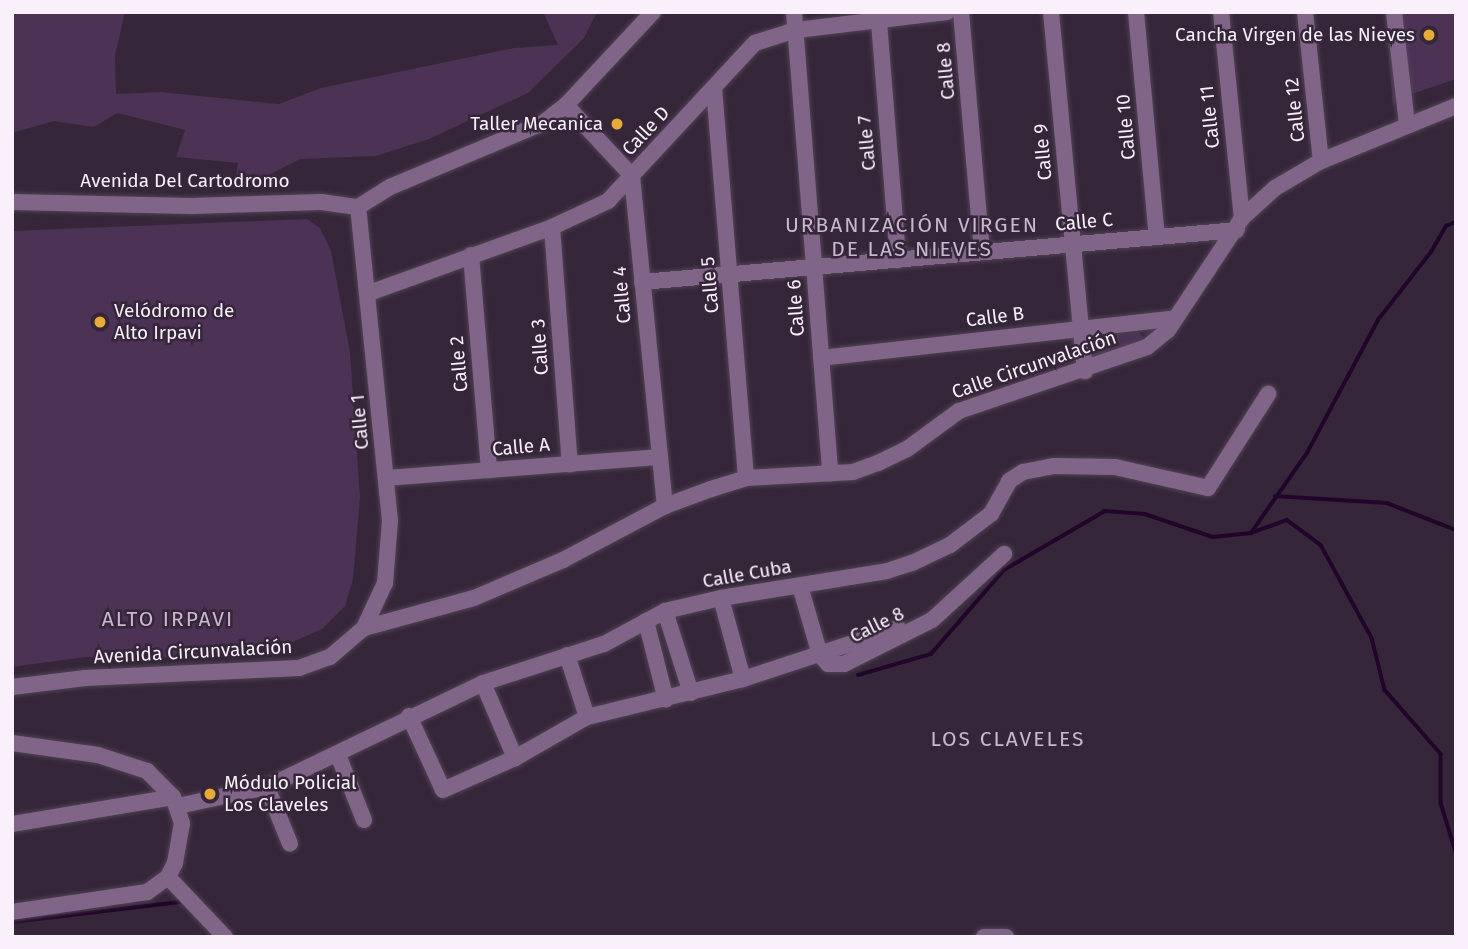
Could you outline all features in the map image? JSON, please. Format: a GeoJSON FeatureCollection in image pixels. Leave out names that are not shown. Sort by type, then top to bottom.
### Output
{"type":"FeatureCollection","features":[{"type":"Feature","properties":{"kind":"street"},"geometry":{"type":"LineString","coordinates":[[358,207],[390,187],[543,122],[566,105],[653,12]]}},
{"type":"Feature","properties":{"kind":"street","name":"Calle 6"},"geometry":{"type":"LineString","coordinates":[[794,12],[830,474]]}},
{"type":"Feature","properties":{"kind":"street","name":"Calle D"},"geometry":{"type":"LineString","coordinates":[[369,293],[552,227],[608,201],[755,43],[796,30],[947,12]]}},
{"type":"Feature","properties":{"kind":"street","name":"Calle 8"},"geometry":{"type":"LineString","coordinates":[[961,12],[982,252]]}},
{"type":"Feature","properties":{"kind":"street","name":"Calle 9"},"geometry":{"type":"LineString","coordinates":[[1051,12],[1085,371]]}},
{"type":"Feature","properties":{"kind":"street","name":"Calle 10"},"geometry":{"type":"LineString","coordinates":[[1136,12],[1157,237]]}},
{"type":"Feature","properties":{"kind":"street","name":"Calle 11"},"geometry":{"type":"LineString","coordinates":[[1221,12],[1240,224]]}},
{"type":"Feature","properties":{"kind":"street","name":"Calle 12"},"geometry":{"type":"LineString","coordinates":[[1305,12],[1321,161]]}},
{"type":"Feature","properties":{"kind":"street"},"geometry":{"type":"LineString","coordinates":[[1394,12],[1406,125]]}},
{"type":"Feature","properties":{"kind":"street","name":"Calle 7"},"geometry":{"type":"LineString","coordinates":[[878,22],[898,260]]}},
{"type":"Feature","properties":{"kind":"street","name":"Calle 5"},"geometry":{"type":"LineString","coordinates":[[714,88],[747,478]]}},
{"type":"Feature","properties":{"kind":"street"},"geometry":{"type":"LineString","coordinates":[[566,105],[632,176]]}},
{"type":"Feature","properties":{"kind":"street","name":"Calle Circunvalación"},"geometry":{"type":"LineString","coordinates":[[364,628],[474,598],[563,560],[665,506],[747,478],[853,472],[907,449],[959,411],[1085,371],[1147,347],[1168,330],[1240,224],[1275,188],[1321,161],[1456,106]]}},
{"type":"Feature","properties":{"kind":"street","name":"Calle 4"},"geometry":{"type":"LineString","coordinates":[[632,176],[665,506]]}},
{"type":"Feature","properties":{"kind":"street","name":"Avenida Del Cartodromo"},"geometry":{"type":"LineString","coordinates":[[12,202],[190,206],[321,202],[358,207]]}},
{"type":"Feature","properties":{"kind":"street","name":"Calle 1"},"geometry":{"type":"LineString","coordinates":[[358,207],[369,293],[390,521],[385,583],[364,628]]}},
{"type":"Feature","properties":{"kind":"street","name":"Calle C"},"geometry":{"type":"LineString","coordinates":[[642,282],[1157,237],[1240,224]]}},
{"type":"Feature","properties":{"kind":"street","name":"Calle 3"},"geometry":{"type":"LineString","coordinates":[[552,227],[570,464]]}},
{"type":"Feature","properties":{"kind":"street","name":"Calle 2"},"geometry":{"type":"LineString","coordinates":[[471,255],[489,470]]}},
{"type":"Feature","properties":{"kind":"street","name":"Calle B"},"geometry":{"type":"LineString","coordinates":[[821,358],[1174,318]]}},
{"type":"Feature","properties":{"kind":"street","name":"Calle Cuba"},"geometry":{"type":"LineString","coordinates":[[12,824],[267,787],[338,755],[410,716],[483,682],[604,644],[665,611],[721,598],[887,571],[950,545],[991,514],[1009,481],[1023,472],[1054,466],[1115,467],[1208,488],[1268,394]]}},
{"type":"Feature","properties":{"kind":"street","name":"Calle A"},"geometry":{"type":"LineString","coordinates":[[386,478],[659,457]]}},
{"type":"Feature","properties":{"kind":"street","name":"Calle 8"},"geometry":{"type":"LineString","coordinates":[[820,654],[828,664],[844,664],[901,639],[932,620],[1003,554]]}},
{"type":"Feature","properties":{"kind":"street"},"geometry":{"type":"LineString","coordinates":[[800,586],[820,654]]}},
{"type":"Feature","properties":{"kind":"street"},"geometry":{"type":"LineString","coordinates":[[721,598],[743,679]]}},
{"type":"Feature","properties":{"kind":"street"},"geometry":{"type":"LineString","coordinates":[[665,611],[691,693]]}},
{"type":"Feature","properties":{"kind":"street"},"geometry":{"type":"LineString","coordinates":[[646,621],[666,700]]}},
{"type":"Feature","properties":{"kind":"street","name":"Avenida Circunvalación"},"geometry":{"type":"LineString","coordinates":[[12,687],[85,678],[299,668],[330,657],[364,628]]}},
{"type":"Feature","properties":{"kind":"street"},"geometry":{"type":"LineString","coordinates":[[410,716],[443,790],[514,758],[587,717],[666,700],[743,679],[898,628]]}},
{"type":"Feature","properties":{"kind":"street"},"geometry":{"type":"LineString","coordinates":[[567,655],[587,717]]}},
{"type":"Feature","properties":{"kind":"street"},"geometry":{"type":"LineString","coordinates":[[483,682],[514,758]]}},
{"type":"Feature","properties":{"kind":"street"},"geometry":{"type":"LineString","coordinates":[[12,743],[128,762],[162,782],[175,802],[180,845],[168,877],[147,892],[12,912]]}},
{"type":"Feature","properties":{"kind":"street"},"geometry":{"type":"LineString","coordinates":[[338,755],[364,820]]}},
{"type":"Feature","properties":{"kind":"street"},"geometry":{"type":"LineString","coordinates":[[267,787],[290,844]]}},
{"type":"Feature","properties":{"kind":"street"},"geometry":{"type":"LineString","coordinates":[[168,877],[225,937]]}},
{"type":"Feature","properties":{"kind":"street"},"geometry":{"type":"LineString","coordinates":[[984,937],[1006,937]]}},
{"type":"Feature","properties":{"kind":"shaded area"},"geometry":{"type":"Polygon","coordinates":[[[12,12],[125,12],[115,55],[116,94],[161,92],[279,104],[321,88],[514,48],[558,45],[543,12],[597,12],[584,38],[528,93],[429,139],[376,156],[300,159],[257,181],[236,176],[238,163],[176,157],[185,130],[117,113],[94,127],[54,121],[12,133],[12,12]]]}},
{"type":"Feature","properties":{"kind":"shaded area"},"geometry":{"type":"Polygon","coordinates":[[[1386,12],[1456,12],[1456,79],[1400,98],[1393,106],[1386,12]]]}},
{"type":"Feature","properties":{"kind":"shaded area"},"geometry":{"type":"Polygon","coordinates":[[[307,219],[320,228],[331,251],[350,352],[360,498],[353,579],[345,606],[322,629],[286,645],[217,658],[85,657],[12,667],[12,231],[307,219]]]}},
{"type":"Feature","properties":{"kind":"shaded area"},"geometry":{"type":"Polygon","coordinates":[[[1139,332],[1144,340],[1079,364],[1073,359],[1071,340],[1076,336],[1139,332]]]}},
{"type":"Feature","properties":{"kind":"waterway"},"geometry":{"type":"LineString","coordinates":[[858,675],[931,654],[1004,570],[1105,511],[1145,514],[1213,537],[1251,533],[1307,453],[1378,320],[1431,252],[1446,226],[1456,222]]}},
{"type":"Feature","properties":{"kind":"waterway"},"geometry":{"type":"LineString","coordinates":[[1275,496],[1387,503],[1456,530]]}},
{"type":"Feature","properties":{"kind":"waterway"},"geometry":{"type":"LineString","coordinates":[[1251,533],[1287,520],[1321,545],[1372,638],[1385,690],[1441,754],[1441,803],[1456,852]]}},
{"type":"Feature","properties":{"kind":"waterway"},"geometry":{"type":"LineString","coordinates":[[12,922],[180,902]]}},
{"type":"Feature","properties":{"kind":"place","name":"Cancha Virgen de las Nieves"},"geometry":{"type":"Point","coordinates":[1429,35]}},
{"type":"Feature","properties":{"kind":"place","name":"Taller Mecanica"},"geometry":{"type":"Point","coordinates":[617,124]}},
{"type":"Feature","properties":{"kind":"place","name":"Velódromo de Alto Irpavi"},"geometry":{"type":"Point","coordinates":[100,322]}},
{"type":"Feature","properties":{"kind":"place","name":"Módulo Policial Los Claveles"},"geometry":{"type":"Point","coordinates":[210,794]}},
{"type":"Feature","properties":{"kind":"district","name":"URBANIZACIÓN VIRGEN DE LAS NIEVES"},"geometry":{"type":"Point","coordinates":[912,237]}},
{"type":"Feature","properties":{"kind":"district","name":"ALTO IRPAVI"},"geometry":{"type":"Point","coordinates":[168,619]}},
{"type":"Feature","properties":{"kind":"district","name":"LOS CLAVELES"},"geometry":{"type":"Point","coordinates":[1008,739]}}]}
